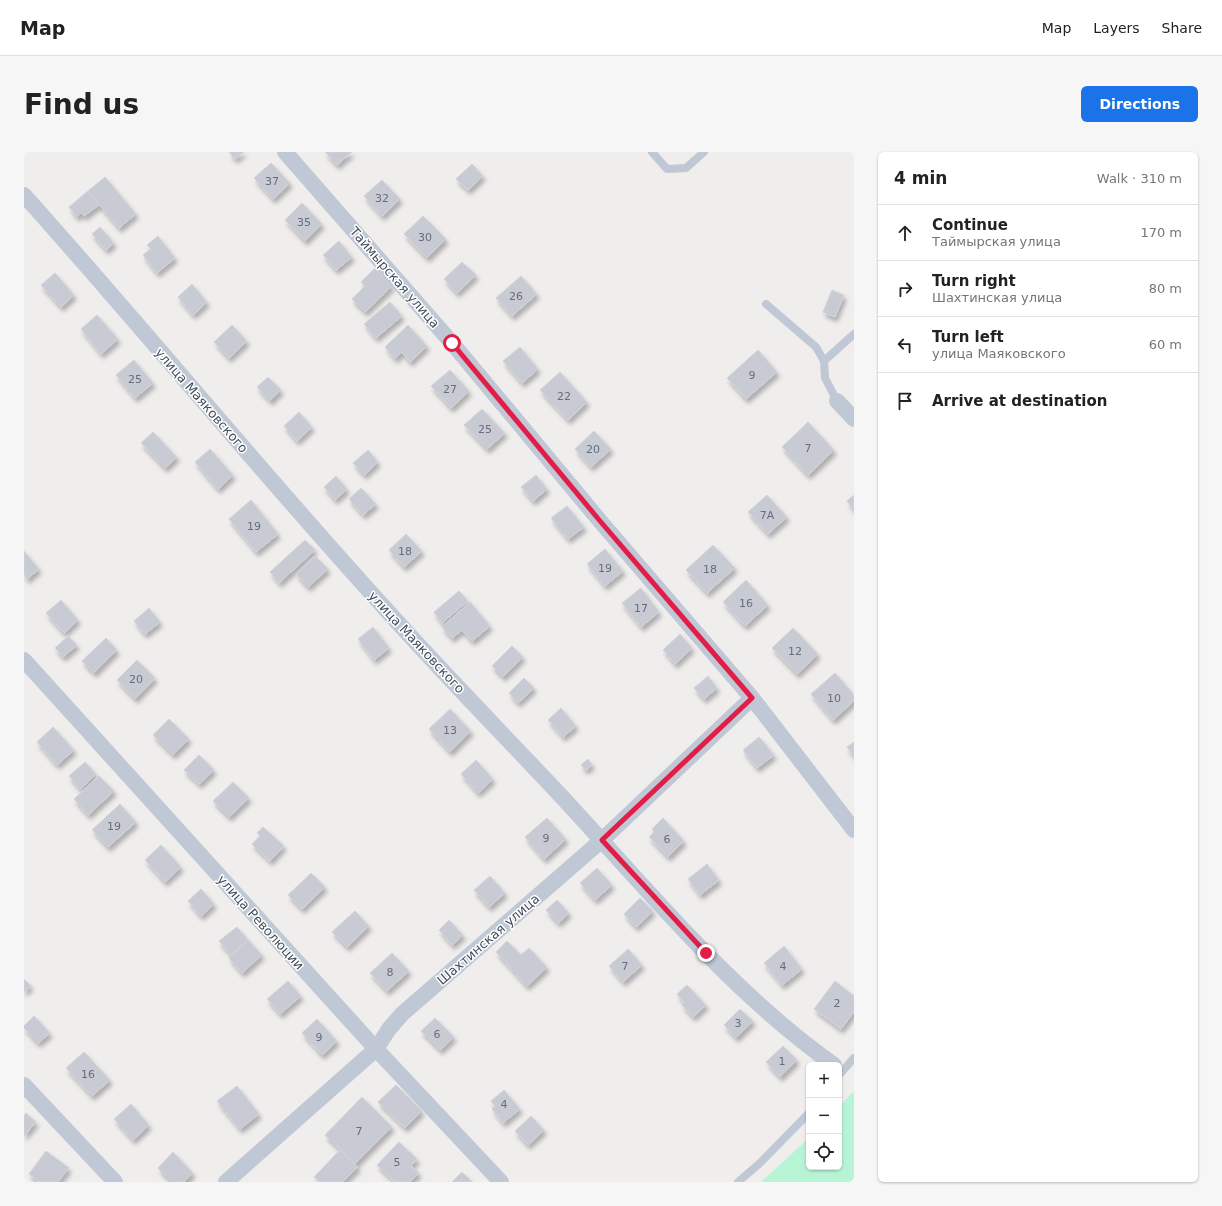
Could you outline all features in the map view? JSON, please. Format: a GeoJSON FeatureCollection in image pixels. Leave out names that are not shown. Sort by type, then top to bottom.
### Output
{"type":"FeatureCollection","features":[{"type":"Feature","properties":{"kind":"street","name":"Таймырская улица"},"geometry":{"type":"LineString","coordinates":[[285,152],[452,343],[600,521],[752,698],[854,830]]}},
{"type":"Feature","properties":{"kind":"street","name":"улица Маяковского"},"geometry":{"type":"LineString","coordinates":[[24,195],[383,606],[706,953],[800,1040],[829,1062]]}},
{"type":"Feature","properties":{"kind":"street"},"geometry":{"type":"LineString","coordinates":[[837,401],[854,419]]}},
{"type":"Feature","properties":{"kind":"street","name":"улица Революции"},"geometry":{"type":"LineString","coordinates":[[24,660],[376,1049],[502,1182]]}},
{"type":"Feature","properties":{"kind":"street","name":"Шахтинская улица"},"geometry":{"type":"LineString","coordinates":[[226,1182],[376,1049],[389,1029],[402,1014],[602,840],[752,698]]}},
{"type":"Feature","properties":{"kind":"street"},"geometry":{"type":"LineString","coordinates":[[24,1085],[115,1182]]}},
{"type":"Feature","properties":{"kind":"lane"},"geometry":{"type":"LineString","coordinates":[[652,152],[667,169],[686,168],[704,152]]}},
{"type":"Feature","properties":{"kind":"lane"},"geometry":{"type":"LineString","coordinates":[[766,304],[816,347],[824,362],[824,378],[837,401]]}},
{"type":"Feature","properties":{"kind":"lane"},"geometry":{"type":"LineString","coordinates":[[824,362],[854,334]]}},
{"type":"Feature","properties":{"kind":"lane"},"geometry":{"type":"LineString","coordinates":[[842,1068],[854,1058]]}},
{"type":"Feature","properties":{"kind":"lane"},"geometry":{"type":"LineString","coordinates":[[738,1182],[760,1163],[806,1116]]}},
{"type":"Feature","properties":{"kind":"green space"},"geometry":{"type":"Polygon","coordinates":[[[854,1091],[854,1182],[761,1182],[806,1141],[806,1170],[842,1170],[842,1104],[854,1091]]]}},
{"type":"Feature","properties":{"kind":"building"},"geometry":{"type":"Polygon","coordinates":[[[229,152],[244,152],[235,159],[229,152]]]}},
{"type":"Feature","properties":{"kind":"building"},"geometry":{"type":"Polygon","coordinates":[[[325,152],[352,152],[337,165],[325,152]]]}},
{"type":"Feature","properties":{"kind":"building"},"geometry":{"type":"Polygon","coordinates":[[[271,163],[290,183],[273,199],[254,178],[271,163]]]}},
{"type":"Feature","properties":{"kind":"building"},"geometry":{"type":"Polygon","coordinates":[[[472,164],[483,176],[468,190],[456,179],[472,164]]]}},
{"type":"Feature","properties":{"kind":"building"},"geometry":{"type":"Polygon","coordinates":[[[105,177],[136,214],[119,228],[88,191],[105,177]]]}},
{"type":"Feature","properties":{"kind":"building"},"geometry":{"type":"Polygon","coordinates":[[[382,180],[400,199],[382,216],[364,196],[382,180]]]}},
{"type":"Feature","properties":{"kind":"building"},"geometry":{"type":"Polygon","coordinates":[[[88,191],[99,205],[84,216],[81,213],[77,217],[69,207],[88,191]]]}},
{"type":"Feature","properties":{"kind":"building"},"geometry":{"type":"Polygon","coordinates":[[[302,203],[322,224],[305,241],[285,220],[302,203]]]}},
{"type":"Feature","properties":{"kind":"building"},"geometry":{"type":"Polygon","coordinates":[[[423,216],[446,239],[427,258],[404,234],[423,216]]]}},
{"type":"Feature","properties":{"kind":"building"},"geometry":{"type":"Polygon","coordinates":[[[100,227],[114,243],[106,250],[92,234],[100,227]]]}},
{"type":"Feature","properties":{"kind":"building"},"geometry":{"type":"Polygon","coordinates":[[[158,236],[175,258],[157,273],[143,255],[151,249],[147,245],[158,236]]]}},
{"type":"Feature","properties":{"kind":"building"},"geometry":{"type":"Polygon","coordinates":[[[339,241],[352,257],[336,270],[323,255],[339,241]]]}},
{"type":"Feature","properties":{"kind":"building"},"geometry":{"type":"Polygon","coordinates":[[[462,262],[476,275],[457,293],[444,279],[462,262]]]}},
{"type":"Feature","properties":{"kind":"building"},"geometry":{"type":"Polygon","coordinates":[[[375,268],[392,286],[365,312],[352,299],[365,286],[361,282],[375,268]]]}},
{"type":"Feature","properties":{"kind":"building"},"geometry":{"type":"Polygon","coordinates":[[[55,273],[74,295],[61,307],[41,285],[55,273]]]}},
{"type":"Feature","properties":{"kind":"building"},"geometry":{"type":"Polygon","coordinates":[[[521,276],[537,294],[512,316],[496,298],[521,276]]]}},
{"type":"Feature","properties":{"kind":"building"},"geometry":{"type":"Polygon","coordinates":[[[192,284],[207,302],[193,315],[178,297],[192,284]]]}},
{"type":"Feature","properties":{"kind":"building"},"geometry":{"type":"Polygon","coordinates":[[[832,290],[844,295],[835,317],[823,312],[832,290]]]}},
{"type":"Feature","properties":{"kind":"building"},"geometry":{"type":"Polygon","coordinates":[[[390,302],[402,316],[376,338],[364,324],[390,302]]]}},
{"type":"Feature","properties":{"kind":"building"},"geometry":{"type":"Polygon","coordinates":[[[97,315],[118,339],[101,354],[81,329],[97,315]]]}},
{"type":"Feature","properties":{"kind":"building"},"geometry":{"type":"Polygon","coordinates":[[[232,325],[247,341],[229,358],[214,342],[232,325]]]}},
{"type":"Feature","properties":{"kind":"building"},"geometry":{"type":"Polygon","coordinates":[[[408,325],[427,346],[410,362],[402,352],[395,359],[385,347],[408,325]]]}},
{"type":"Feature","properties":{"kind":"building"},"geometry":{"type":"Polygon","coordinates":[[[520,347],[538,369],[522,383],[503,361],[520,347]]]}},
{"type":"Feature","properties":{"kind":"building"},"geometry":{"type":"Polygon","coordinates":[[[758,350],[777,372],[746,399],[727,378],[758,350]]]}},
{"type":"Feature","properties":{"kind":"building"},"geometry":{"type":"Polygon","coordinates":[[[134,360],[153,383],[135,398],[116,375],[134,360]]]}},
{"type":"Feature","properties":{"kind":"building"},"geometry":{"type":"Polygon","coordinates":[[[450,370],[469,391],[451,408],[431,386],[450,370]]]}},
{"type":"Feature","properties":{"kind":"building"},"geometry":{"type":"Polygon","coordinates":[[[560,372],[587,402],[568,420],[540,390],[560,372]]]}},
{"type":"Feature","properties":{"kind":"building"},"geometry":{"type":"Polygon","coordinates":[[[268,377],[281,390],[270,401],[257,387],[268,377]]]}},
{"type":"Feature","properties":{"kind":"building"},"geometry":{"type":"Polygon","coordinates":[[[482,409],[505,433],[487,449],[464,425],[482,409]]]}},
{"type":"Feature","properties":{"kind":"building"},"geometry":{"type":"Polygon","coordinates":[[[299,412],[312,427],[297,441],[284,426],[299,412]]]}},
{"type":"Feature","properties":{"kind":"building"},"geometry":{"type":"Polygon","coordinates":[[[808,422],[834,450],[808,475],[782,447],[808,422]]]}},
{"type":"Feature","properties":{"kind":"building"},"geometry":{"type":"Polygon","coordinates":[[[594,431],[611,449],[591,467],[575,449],[594,431]]]}},
{"type":"Feature","properties":{"kind":"building"},"geometry":{"type":"Polygon","coordinates":[[[153,432],[177,457],[165,468],[141,443],[153,432]]]}},
{"type":"Feature","properties":{"kind":"building"},"geometry":{"type":"Polygon","coordinates":[[[210,449],[233,475],[218,489],[195,462],[210,449]]]}},
{"type":"Feature","properties":{"kind":"building"},"geometry":{"type":"Polygon","coordinates":[[[368,450],[378,462],[364,475],[353,463],[368,450]]]}},
{"type":"Feature","properties":{"kind":"building"},"geometry":{"type":"Polygon","coordinates":[[[536,475],[547,489],[533,501],[521,487],[536,475]]]}},
{"type":"Feature","properties":{"kind":"building"},"geometry":{"type":"Polygon","coordinates":[[[336,476],[347,489],[335,500],[324,487],[336,476]]]}},
{"type":"Feature","properties":{"kind":"building"},"geometry":{"type":"Polygon","coordinates":[[[361,488],[376,504],[363,515],[349,499],[361,488]]]}},
{"type":"Feature","properties":{"kind":"building"},"geometry":{"type":"Polygon","coordinates":[[[767,495],[787,517],[768,534],[748,512],[767,495]]]}},
{"type":"Feature","properties":{"kind":"building"},"geometry":{"type":"Polygon","coordinates":[[[854,495],[854,510],[847,501],[854,495]]]}},
{"type":"Feature","properties":{"kind":"building"},"geometry":{"type":"Polygon","coordinates":[[[251,500],[278,534],[256,552],[229,519],[251,500]]]}},
{"type":"Feature","properties":{"kind":"building"},"geometry":{"type":"Polygon","coordinates":[[[567,506],[584,527],[568,539],[551,518],[567,506]]]}},
{"type":"Feature","properties":{"kind":"building"},"geometry":{"type":"Polygon","coordinates":[[[406,534],[422,551],[404,567],[389,550],[406,534]]]}},
{"type":"Feature","properties":{"kind":"building"},"geometry":{"type":"Polygon","coordinates":[[[305,540],[315,550],[279,583],[270,572],[305,540]]]}},
{"type":"Feature","properties":{"kind":"building"},"geometry":{"type":"Polygon","coordinates":[[[713,545],[735,568],[707,593],[686,570],[713,545]]]}},
{"type":"Feature","properties":{"kind":"building"},"geometry":{"type":"Polygon","coordinates":[[[605,549],[623,571],[605,586],[587,564],[605,549]]]}},
{"type":"Feature","properties":{"kind":"building"},"geometry":{"type":"Polygon","coordinates":[[[24,551],[39,569],[27,579],[24,574],[24,551]]]}},
{"type":"Feature","properties":{"kind":"building"},"geometry":{"type":"Polygon","coordinates":[[[315,556],[328,569],[308,587],[296,574],[315,556]]]}},
{"type":"Feature","properties":{"kind":"building"},"geometry":{"type":"Polygon","coordinates":[[[746,580],[768,605],[745,626],[723,602],[746,580]]]}},
{"type":"Feature","properties":{"kind":"building"},"geometry":{"type":"Polygon","coordinates":[[[641,588],[659,612],[641,627],[622,603],[641,588]]]}},
{"type":"Feature","properties":{"kind":"building"},"geometry":{"type":"Polygon","coordinates":[[[459,591],[468,601],[442,623],[434,612],[459,591]]]}},
{"type":"Feature","properties":{"kind":"building"},"geometry":{"type":"Polygon","coordinates":[[[61,600],[78,620],[64,633],[46,613],[61,600]]]}},
{"type":"Feature","properties":{"kind":"building"},"geometry":{"type":"Polygon","coordinates":[[[470,602],[490,626],[472,641],[462,630],[452,638],[442,627],[470,602]]]}},
{"type":"Feature","properties":{"kind":"building"},"geometry":{"type":"Polygon","coordinates":[[[149,608],[160,622],[145,634],[134,621],[149,608]]]}},
{"type":"Feature","properties":{"kind":"building"},"geometry":{"type":"Polygon","coordinates":[[[373,627],[389,648],[374,660],[358,639],[373,627]]]}},
{"type":"Feature","properties":{"kind":"building"},"geometry":{"type":"Polygon","coordinates":[[[793,628],[818,654],[797,674],[772,648],[793,628]]]}},
{"type":"Feature","properties":{"kind":"building"},"geometry":{"type":"Polygon","coordinates":[[[680,634],[692,648],[675,664],[663,650],[680,634]]]}},
{"type":"Feature","properties":{"kind":"building"},"geometry":{"type":"Polygon","coordinates":[[[68,636],[77,645],[63,657],[55,648],[68,636]]]}},
{"type":"Feature","properties":{"kind":"building"},"geometry":{"type":"Polygon","coordinates":[[[106,638],[117,650],[94,673],[82,661],[106,638]]]}},
{"type":"Feature","properties":{"kind":"building"},"geometry":{"type":"Polygon","coordinates":[[[512,646],[523,657],[503,677],[492,666],[512,646]]]}},
{"type":"Feature","properties":{"kind":"building"},"geometry":{"type":"Polygon","coordinates":[[[137,660],[155,678],[135,699],[117,680],[137,660]]]}},
{"type":"Feature","properties":{"kind":"building"},"geometry":{"type":"Polygon","coordinates":[[[835,673],[854,695],[854,701],[833,720],[811,694],[835,673]]]}},
{"type":"Feature","properties":{"kind":"building"},"geometry":{"type":"Polygon","coordinates":[[[708,676],[717,688],[704,699],[694,688],[708,676]]]}},
{"type":"Feature","properties":{"kind":"building"},"geometry":{"type":"Polygon","coordinates":[[[524,678],[534,688],[518,703],[509,693],[524,678]]]}},
{"type":"Feature","properties":{"kind":"building"},"geometry":{"type":"Polygon","coordinates":[[[561,708],[576,726],[563,737],[548,720],[561,708]]]}},
{"type":"Feature","properties":{"kind":"building"},"geometry":{"type":"Polygon","coordinates":[[[450,709],[471,731],[450,752],[429,729],[450,709]]]}},
{"type":"Feature","properties":{"kind":"building"},"geometry":{"type":"Polygon","coordinates":[[[169,719],[189,739],[173,755],[153,735],[169,719]]]}},
{"type":"Feature","properties":{"kind":"building"},"geometry":{"type":"Polygon","coordinates":[[[53,727],[74,750],[57,765],[37,742],[53,727]]]}},
{"type":"Feature","properties":{"kind":"building"},"geometry":{"type":"Polygon","coordinates":[[[759,737],[774,755],[757,768],[743,750],[759,737]]]}},
{"type":"Feature","properties":{"kind":"building"},"geometry":{"type":"Polygon","coordinates":[[[854,742],[854,756],[847,747],[854,742]]]}},
{"type":"Feature","properties":{"kind":"building"},"geometry":{"type":"Polygon","coordinates":[[[199,755],[214,770],[199,784],[184,770],[199,755]]]}},
{"type":"Feature","properties":{"kind":"building"},"geometry":{"type":"Polygon","coordinates":[[[588,759],[592,765],[586,770],[581,765],[588,759]]]}},
{"type":"Feature","properties":{"kind":"building"},"geometry":{"type":"Polygon","coordinates":[[[476,760],[493,779],[478,793],[461,774],[476,760]]]}},
{"type":"Feature","properties":{"kind":"building"},"geometry":{"type":"Polygon","coordinates":[[[85,762],[96,774],[80,789],[69,776],[85,762]]]}},
{"type":"Feature","properties":{"kind":"building"},"geometry":{"type":"Polygon","coordinates":[[[99,776],[114,791],[88,815],[74,799],[99,776]]]}},
{"type":"Feature","properties":{"kind":"building"},"geometry":{"type":"Polygon","coordinates":[[[233,782],[249,798],[229,817],[213,801],[233,782]]]}},
{"type":"Feature","properties":{"kind":"building"},"geometry":{"type":"Polygon","coordinates":[[[120,804],[136,822],[108,847],[92,830],[120,804]]]}},
{"type":"Feature","properties":{"kind":"building"},"geometry":{"type":"Polygon","coordinates":[[[547,818],[566,839],[544,859],[525,837],[547,818]]]}},
{"type":"Feature","properties":{"kind":"building"},"geometry":{"type":"Polygon","coordinates":[[[663,818],[684,841],[668,857],[649,837],[654,832],[652,829],[663,818]]]}},
{"type":"Feature","properties":{"kind":"building"},"geometry":{"type":"Polygon","coordinates":[[[263,827],[284,846],[270,861],[252,844],[260,836],[257,833],[263,827]]]}},
{"type":"Feature","properties":{"kind":"building"},"geometry":{"type":"Polygon","coordinates":[[[161,845],[181,867],[165,882],[145,860],[161,845]]]}},
{"type":"Feature","properties":{"kind":"building"},"geometry":{"type":"Polygon","coordinates":[[[707,864],[719,880],[700,895],[688,879],[707,864]]]}},
{"type":"Feature","properties":{"kind":"building"},"geometry":{"type":"Polygon","coordinates":[[[597,868],[612,885],[595,900],[580,883],[597,868]]]}},
{"type":"Feature","properties":{"kind":"building"},"geometry":{"type":"Polygon","coordinates":[[[311,873],[325,887],[302,909],[288,895],[311,873]]]}},
{"type":"Feature","properties":{"kind":"building"},"geometry":{"type":"Polygon","coordinates":[[[490,876],[505,893],[489,907],[474,890],[490,876]]]}},
{"type":"Feature","properties":{"kind":"building"},"geometry":{"type":"Polygon","coordinates":[[[201,889],[214,904],[201,916],[188,901],[201,889]]]}},
{"type":"Feature","properties":{"kind":"building"},"geometry":{"type":"Polygon","coordinates":[[[640,898],[653,911],[636,927],[624,914],[640,898]]]}},
{"type":"Feature","properties":{"kind":"building"},"geometry":{"type":"Polygon","coordinates":[[[557,900],[569,913],[558,923],[546,910],[557,900]]]}},
{"type":"Feature","properties":{"kind":"building"},"geometry":{"type":"Polygon","coordinates":[[[355,911],[369,926],[347,947],[332,932],[355,911]]]}},
{"type":"Feature","properties":{"kind":"building"},"geometry":{"type":"Polygon","coordinates":[[[449,920],[463,935],[452,945],[439,930],[449,920]]]}},
{"type":"Feature","properties":{"kind":"building"},"geometry":{"type":"Polygon","coordinates":[[[237,927],[248,940],[231,955],[219,941],[237,927]]]}},
{"type":"Feature","properties":{"kind":"building"},"geometry":{"type":"Polygon","coordinates":[[[248,940],[262,955],[242,973],[229,958],[248,940]]]}},
{"type":"Feature","properties":{"kind":"building"},"geometry":{"type":"Polygon","coordinates":[[[507,941],[521,955],[529,948],[547,967],[527,986],[496,952],[507,941]]]}},
{"type":"Feature","properties":{"kind":"building"},"geometry":{"type":"Polygon","coordinates":[[[784,946],[802,969],[782,985],[764,963],[784,946]]]}},
{"type":"Feature","properties":{"kind":"building"},"geometry":{"type":"Polygon","coordinates":[[[628,949],[642,965],[623,982],[609,966],[628,949]]]}},
{"type":"Feature","properties":{"kind":"building"},"geometry":{"type":"Polygon","coordinates":[[[392,953],[409,971],[387,991],[370,973],[392,953]]]}},
{"type":"Feature","properties":{"kind":"building"},"geometry":{"type":"Polygon","coordinates":[[[24,979],[31,986],[24,992],[24,979]]]}},
{"type":"Feature","properties":{"kind":"building"},"geometry":{"type":"Polygon","coordinates":[[[288,981],[301,996],[280,1014],[267,999],[288,981]]]}},
{"type":"Feature","properties":{"kind":"building"},"geometry":{"type":"Polygon","coordinates":[[[835,981],[854,996],[854,1012],[841,1029],[814,1009],[835,981]]]}},
{"type":"Feature","properties":{"kind":"building"},"geometry":{"type":"Polygon","coordinates":[[[687,985],[706,1005],[693,1017],[682,1005],[684,1003],[677,994],[687,985]]]}},
{"type":"Feature","properties":{"kind":"building"},"geometry":{"type":"Polygon","coordinates":[[[740,1009],[753,1021],[736,1038],[724,1025],[740,1009]]]}},
{"type":"Feature","properties":{"kind":"building"},"geometry":{"type":"Polygon","coordinates":[[[34,1016],[50,1033],[38,1043],[24,1028],[24,1026],[34,1016]]]}},
{"type":"Feature","properties":{"kind":"building"},"geometry":{"type":"Polygon","coordinates":[[[435,1018],[454,1037],[440,1050],[421,1031],[435,1018]]]}},
{"type":"Feature","properties":{"kind":"building"},"geometry":{"type":"Polygon","coordinates":[[[317,1019],[337,1041],[322,1055],[302,1033],[317,1019]]]}},
{"type":"Feature","properties":{"kind":"building"},"geometry":{"type":"Polygon","coordinates":[[[783,1046],[797,1060],[780,1077],[766,1062],[783,1046]]]}},
{"type":"Feature","properties":{"kind":"building"},"geometry":{"type":"Polygon","coordinates":[[[84,1052],[110,1080],[92,1096],[66,1068],[84,1052]]]}},
{"type":"Feature","properties":{"kind":"building"},"geometry":{"type":"Polygon","coordinates":[[[396,1085],[422,1111],[405,1128],[378,1102],[396,1085]]]}},
{"type":"Feature","properties":{"kind":"building"},"geometry":{"type":"Polygon","coordinates":[[[237,1086],[259,1114],[240,1129],[217,1101],[237,1086]]]}},
{"type":"Feature","properties":{"kind":"building"},"geometry":{"type":"Polygon","coordinates":[[[504,1090],[520,1109],[503,1123],[492,1109],[495,1106],[491,1101],[504,1090]]]}},
{"type":"Feature","properties":{"kind":"building"},"geometry":{"type":"Polygon","coordinates":[[[362,1097],[392,1127],[355,1164],[325,1135],[362,1097]]]}},
{"type":"Feature","properties":{"kind":"building"},"geometry":{"type":"Polygon","coordinates":[[[131,1104],[149,1125],[133,1140],[114,1119],[131,1104]]]}},
{"type":"Feature","properties":{"kind":"building"},"geometry":{"type":"Polygon","coordinates":[[[26,1113],[36,1122],[24,1136],[24,1116],[26,1113]]]}},
{"type":"Feature","properties":{"kind":"building"},"geometry":{"type":"Polygon","coordinates":[[[531,1116],[544,1130],[528,1145],[515,1131],[531,1116]]]}},
{"type":"Feature","properties":{"kind":"building"},"geometry":{"type":"Polygon","coordinates":[[[399,1142],[417,1159],[411,1166],[419,1173],[410,1182],[395,1182],[377,1165],[399,1142]]]}},
{"type":"Feature","properties":{"kind":"building"},"geometry":{"type":"Polygon","coordinates":[[[340,1150],[358,1167],[343,1182],[320,1182],[314,1177],[340,1150]]]}},
{"type":"Feature","properties":{"kind":"building"},"geometry":{"type":"Polygon","coordinates":[[[46,1151],[69,1168],[58,1182],[39,1182],[29,1174],[46,1151]]]}},
{"type":"Feature","properties":{"kind":"building"},"geometry":{"type":"Polygon","coordinates":[[[173,1152],[193,1173],[184,1182],[172,1182],[158,1168],[173,1152]]]}},
{"type":"Feature","properties":{"kind":"building"},"geometry":{"type":"Polygon","coordinates":[[[462,1172],[472,1182],[452,1182],[462,1172]]]}},
{"type":"Feature","properties":{"kind":"route"},"geometry":{"type":"LineString","coordinates":[[452,343],[600,521],[752,698],[602,840],[706,953]]}}]}
